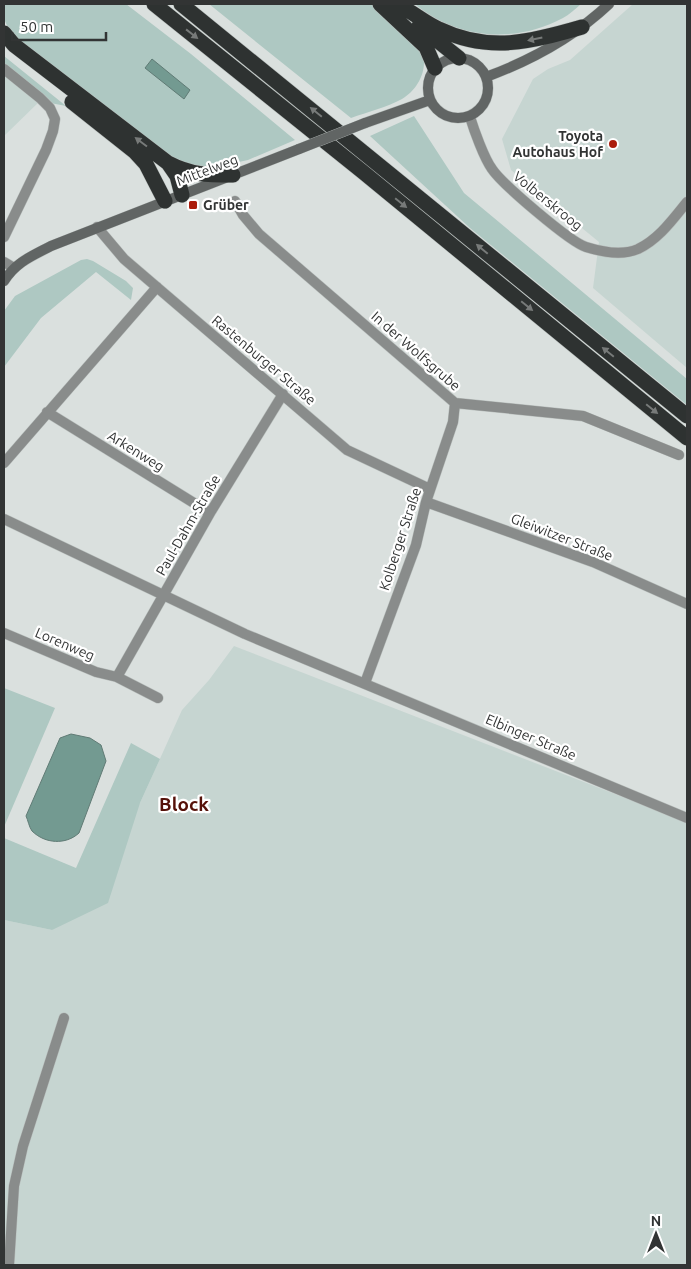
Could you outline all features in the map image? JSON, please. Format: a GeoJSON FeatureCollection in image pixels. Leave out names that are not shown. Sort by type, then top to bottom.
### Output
{"type":"FeatureCollection","features":[{"type":"Feature","properties":{"kind":"highway"},"geometry":{"type":"LineString","coordinates":[[154,4],[363,172],[687,438]]}},
{"type":"Feature","properties":{"kind":"highway"},"geometry":{"type":"LineString","coordinates":[[181,4],[422,198],[516,278],[687,416]]}},
{"type":"Feature","properties":{"kind":"highway"},"geometry":{"type":"LineString","coordinates":[[191,4],[205,23]]}},
{"type":"Feature","properties":{"kind":"highway"},"geometry":{"type":"LineString","coordinates":[[380,4],[426,47],[435,68]]}},
{"type":"Feature","properties":{"kind":"highway"},"geometry":{"type":"LineString","coordinates":[[394,4],[407,8],[431,25],[447,33],[486,44],[519,42],[551,36],[582,27]]}},
{"type":"Feature","properties":{"kind":"highway"},"geometry":{"type":"LineString","coordinates":[[394,4],[459,58]]}},
{"type":"Feature","properties":{"kind":"highway"},"geometry":{"type":"LineString","coordinates":[[4,34],[14,45],[168,163],[193,173],[232,175]]}},
{"type":"Feature","properties":{"kind":"highway"},"geometry":{"type":"LineString","coordinates":[[4,49],[135,152],[146,164],[165,201]]}},
{"type":"Feature","properties":{"kind":"highway"},"geometry":{"type":"LineString","coordinates":[[168,163],[177,176],[182,195]]}},
{"type":"Feature","properties":{"kind":"main road"},"geometry":{"type":"LineString","coordinates":[[486,77],[527,61],[552,48],[582,27],[609,4]]}},
{"type":"Feature","properties":{"kind":"main road"},"geometry":{"type":"LineString","coordinates":[[459,58],[476,64],[486,77],[488,91],[485,103],[476,113],[458,119],[446,117],[436,110],[430,100],[428,83],[435,68],[445,61],[459,58]]}},
{"type":"Feature","properties":{"kind":"main road","name":"Mittelweg"},"geometry":{"type":"LineString","coordinates":[[4,281],[20,262],[51,246],[430,100]]}},
{"type":"Feature","properties":{"kind":"street"},"geometry":{"type":"LineString","coordinates":[[4,69],[40,98],[50,108],[55,119],[46,150],[4,237]]}},
{"type":"Feature","properties":{"kind":"street","name":"Volberskroog"},"geometry":{"type":"LineString","coordinates":[[470,116],[491,168],[502,182],[562,231],[584,246],[611,253],[637,249],[660,235],[687,202]]}},
{"type":"Feature","properties":{"kind":"street","name":"In der Wolfsgrube"},"geometry":{"type":"LineString","coordinates":[[235,201],[243,215],[259,234],[455,403],[583,416],[679,455]]}},
{"type":"Feature","properties":{"kind":"street","name":"Rastenburger Straße"},"geometry":{"type":"LineString","coordinates":[[97,228],[124,259],[347,450],[430,489]]}},
{"type":"Feature","properties":{"kind":"street"},"geometry":{"type":"LineString","coordinates":[[4,262],[14,268]]}},
{"type":"Feature","properties":{"kind":"street"},"geometry":{"type":"LineString","coordinates":[[4,463],[157,287]]}},
{"type":"Feature","properties":{"kind":"street","name":"Paul-Dahm-Straße"},"geometry":{"type":"LineString","coordinates":[[4,519],[164,595],[210,513],[282,394]]}},
{"type":"Feature","properties":{"kind":"street","name":"Kolberger Straße"},"geometry":{"type":"LineString","coordinates":[[365,683],[416,545],[426,502],[453,422],[455,403]]}},
{"type":"Feature","properties":{"kind":"street","name":"Arkenweg"},"geometry":{"type":"LineString","coordinates":[[47,412],[210,513]]}},
{"type":"Feature","properties":{"kind":"street","name":"Gleiwitzer Straße"},"geometry":{"type":"LineString","coordinates":[[426,502],[593,562],[687,604]]}},
{"type":"Feature","properties":{"kind":"street"},"geometry":{"type":"LineString","coordinates":[[117,677],[164,595]]}},
{"type":"Feature","properties":{"kind":"street","name":"Elbinger Straße"},"geometry":{"type":"LineString","coordinates":[[164,595],[245,634],[687,818]]}},
{"type":"Feature","properties":{"kind":"street","name":"Lorenweg"},"geometry":{"type":"LineString","coordinates":[[4,633],[96,672],[117,677],[158,698]]}},
{"type":"Feature","properties":{"kind":"street"},"geometry":{"type":"LineString","coordinates":[[9,1265],[14,1186],[23,1146],[64,1018]]}},
{"type":"Feature","properties":{"kind":"shaded area"},"geometry":{"type":"Polygon","coordinates":[[[4,4],[126,4],[191,54],[295,140],[248,160],[211,168],[195,167],[159,152],[11,34],[4,19],[4,4]]]}},
{"type":"Feature","properties":{"kind":"shaded area"},"geometry":{"type":"Polygon","coordinates":[[[209,4],[374,4],[402,27],[417,43],[424,58],[422,74],[414,88],[402,99],[351,118],[209,4]]]}},
{"type":"Feature","properties":{"kind":"shaded area"},"geometry":{"type":"Polygon","coordinates":[[[415,4],[581,4],[565,17],[545,26],[525,32],[486,34],[467,31],[449,25],[431,16],[415,4]]]}},
{"type":"Feature","properties":{"kind":"shaded area"},"geometry":{"type":"Polygon","coordinates":[[[633,4],[687,4],[687,368],[593,288],[599,242],[511,170],[502,139],[533,79],[548,69],[570,60],[633,4]]]}},
{"type":"Feature","properties":{"kind":"shaded area"},"geometry":{"type":"Polygon","coordinates":[[[4,56],[66,106],[40,101],[4,74],[4,56]]]}},
{"type":"Feature","properties":{"kind":"shaded area"},"geometry":{"type":"Polygon","coordinates":[[[152,59],[190,90],[184,99],[145,68],[152,59]]]}},
{"type":"Feature","properties":{"kind":"shaded area"},"geometry":{"type":"Polygon","coordinates":[[[4,74],[40,101],[4,136],[4,74]]]}},
{"type":"Feature","properties":{"kind":"shaded area"},"geometry":{"type":"Polygon","coordinates":[[[414,116],[464,193],[687,379],[687,405],[470,228],[370,136],[414,116]]]}},
{"type":"Feature","properties":{"kind":"shaded area"},"geometry":{"type":"Polygon","coordinates":[[[87,259],[126,281],[133,288],[131,300],[96,272],[41,318],[4,367],[4,311],[15,296],[81,260],[87,259]]]}},
{"type":"Feature","properties":{"kind":"shaded area"},"geometry":{"type":"Polygon","coordinates":[[[234,646],[687,822],[687,1265],[4,1265],[4,920],[52,930],[140,803],[182,710],[209,680],[234,646]]]}},
{"type":"Feature","properties":{"kind":"shaded area"},"geometry":{"type":"Polygon","coordinates":[[[4,688],[55,708],[4,827],[4,688]]]}},
{"type":"Feature","properties":{"kind":"shaded area"},"geometry":{"type":"Polygon","coordinates":[[[71,734],[90,738],[101,745],[106,761],[79,833],[68,840],[49,841],[32,831],[26,816],[60,738],[71,734]]]}},
{"type":"Feature","properties":{"kind":"shaded area"},"geometry":{"type":"Polygon","coordinates":[[[131,743],[160,759],[140,803],[108,903],[52,930],[4,920],[4,838],[76,868],[131,743]]]}},
{"type":"Feature","properties":{"kind":"place","name":"Toyota Autohaus Hof"},"geometry":{"type":"Point","coordinates":[613,144]}},
{"type":"Feature","properties":{"kind":"place","name":"Grüber"},"geometry":{"type":"Point","coordinates":[193,205]}},
{"type":"Feature","properties":{"kind":"district","name":"Block"},"geometry":{"type":"Point","coordinates":[184,804]}}]}
